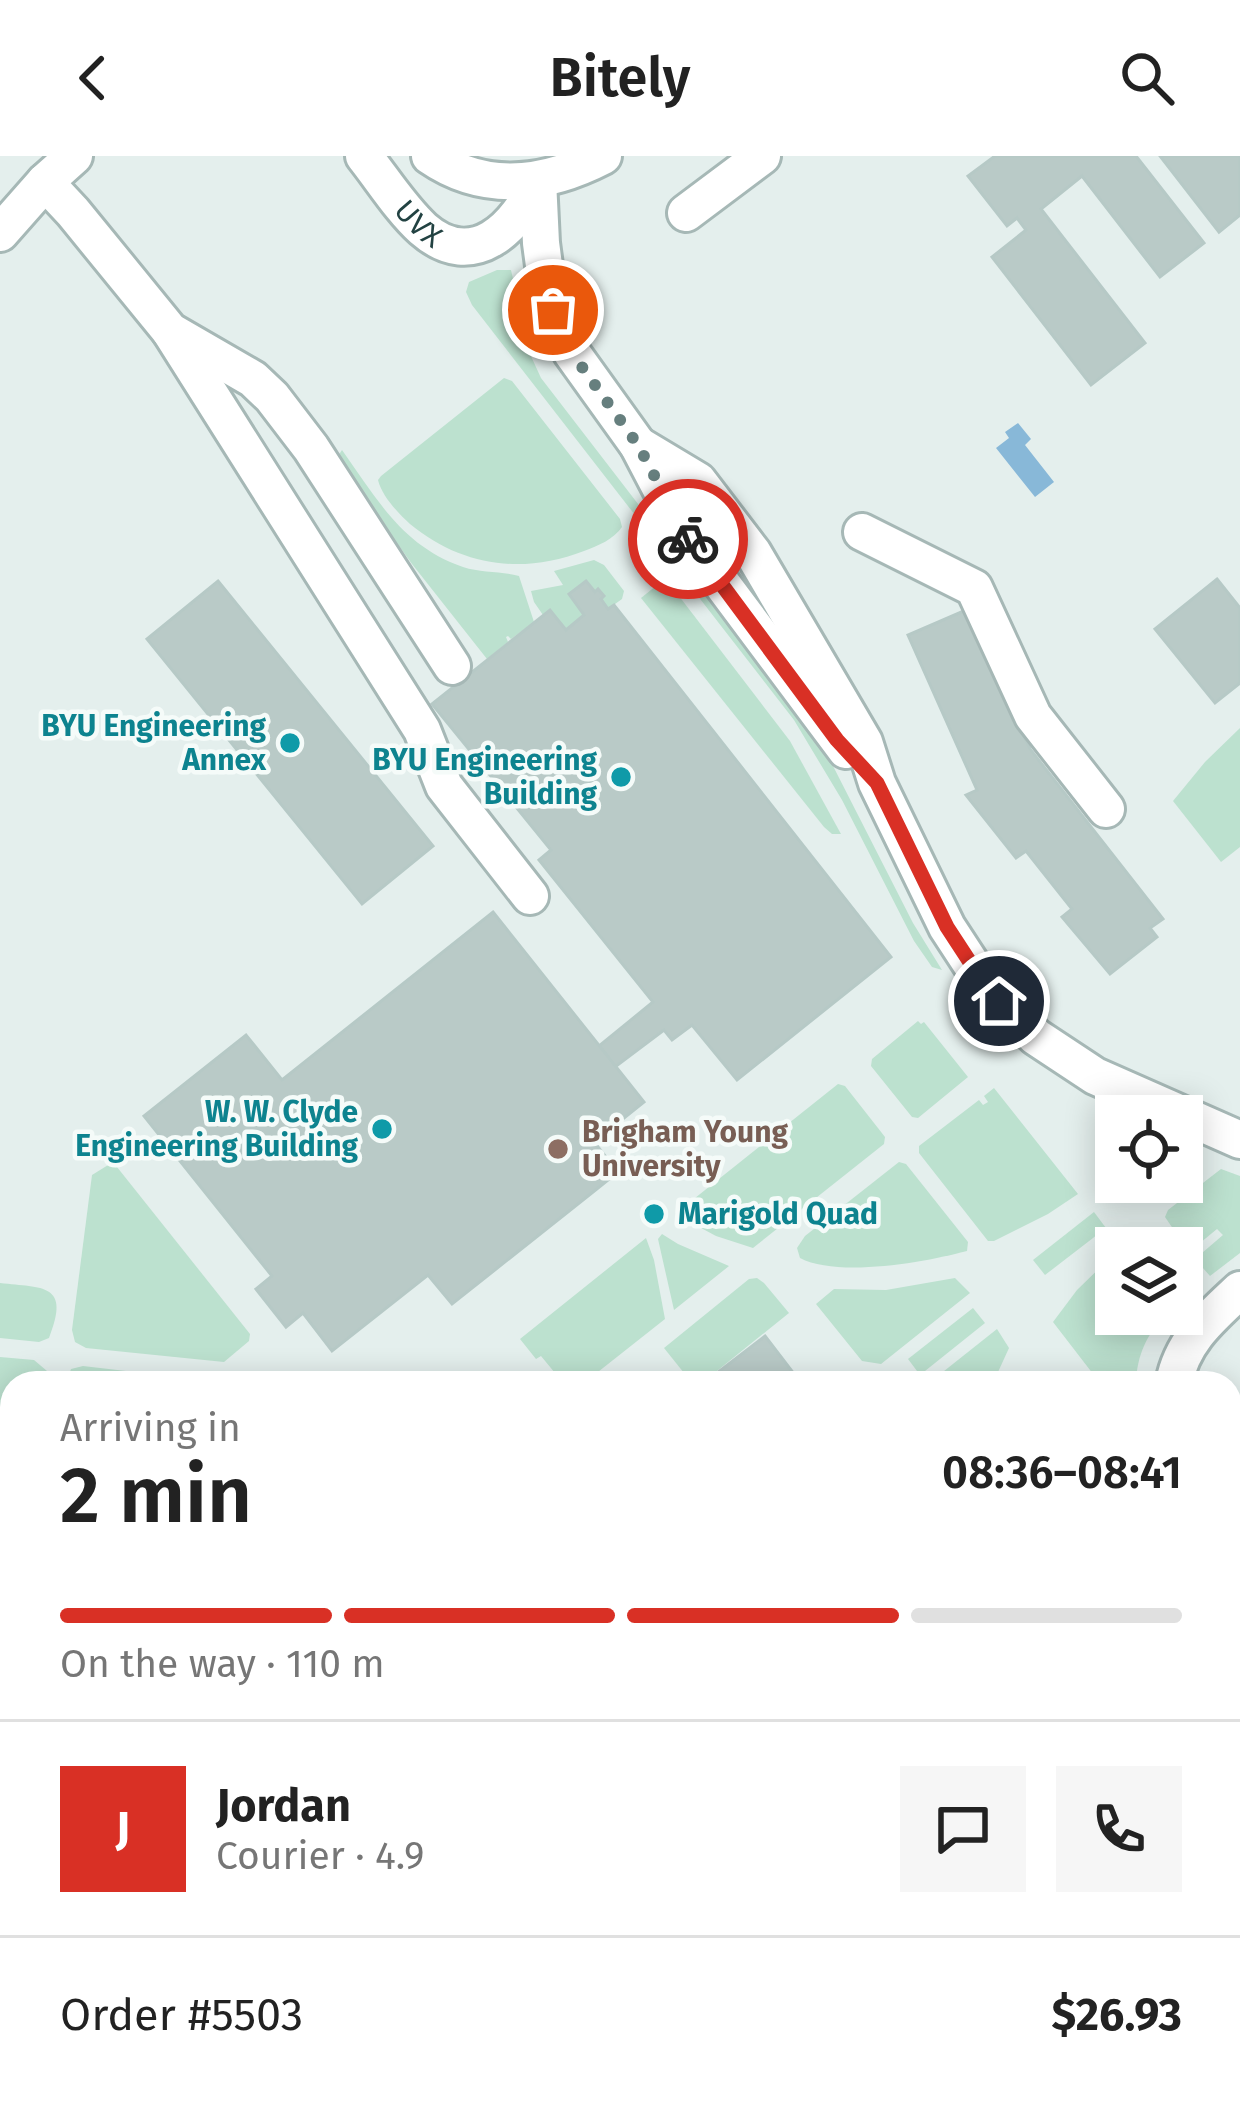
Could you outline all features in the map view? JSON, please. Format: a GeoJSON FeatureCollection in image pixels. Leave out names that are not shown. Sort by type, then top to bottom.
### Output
{"type":"FeatureCollection","features":[{"type":"Feature","properties":{"kind":"street"},"geometry":{"type":"LineString","coordinates":[[4,218],[74,156]]}},
{"type":"Feature","properties":{"kind":"street","name":"UVX"},"geometry":{"type":"LineString","coordinates":[[364,156],[428,233],[451,245],[466,247],[496,237],[531,197],[538,180]]}},
{"type":"Feature","properties":{"kind":"street"},"geometry":{"type":"LineString","coordinates":[[430,156],[476,178],[517,182],[538,180],[603,156]]}},
{"type":"Feature","properties":{"kind":"street"},"geometry":{"type":"LineString","coordinates":[[686,213],[762,156]]}},
{"type":"Feature","properties":{"kind":"street"},"geometry":{"type":"LineString","coordinates":[[538,180],[542,254],[553,310],[572,353],[638,445],[684,533],[837,740],[877,783],[957,944],[979,976],[1036,1037],[1095,1076],[1240,1141]]}},
{"type":"Feature","properties":{"kind":"street"},"geometry":{"type":"LineString","coordinates":[[45,182],[170,331],[422,730],[444,786],[530,896]]}},
{"type":"Feature","properties":{"kind":"street"},"geometry":{"type":"LineString","coordinates":[[170,331],[253,379],[272,397],[311,448],[452,666]]}},
{"type":"Feature","properties":{"kind":"street"},"geometry":{"type":"LineString","coordinates":[[862,532],[974,588],[1033,716],[1106,809]]}},
{"type":"Feature","properties":{"kind":"street"},"geometry":{"type":"LineString","coordinates":[[1177,1371],[1187,1344],[1240,1290]]}},
{"type":"Feature","properties":{"kind":"green space"},"geometry":{"type":"Polygon","coordinates":[[[497,270],[511,270],[530,354],[541,378],[796,709],[832,764],[942,970],[932,967],[914,941],[842,800],[794,720],[472,305],[466,292],[469,282],[497,270]]]}},
{"type":"Feature","properties":{"kind":"green space"},"geometry":{"type":"Polygon","coordinates":[[[504,378],[512,381],[620,519],[622,527],[610,539],[538,563],[493,562],[430,538],[386,498],[378,480],[381,476],[504,378]]]}},
{"type":"Feature","properties":{"kind":"green space"},"geometry":{"type":"Polygon","coordinates":[[[342,450],[393,519],[423,547],[463,567],[519,576],[534,622],[511,639],[506,637],[508,642],[487,659],[340,464],[342,450]]]}},
{"type":"Feature","properties":{"kind":"green space"},"geometry":{"type":"Polygon","coordinates":[[[594,560],[604,565],[624,591],[622,599],[608,609],[601,599],[604,596],[586,582],[569,594],[584,615],[566,630],[551,611],[543,615],[531,591],[563,585],[554,571],[594,560]]]}},
{"type":"Feature","properties":{"kind":"green space"},"geometry":{"type":"Polygon","coordinates":[[[662,581],[669,583],[790,741],[841,834],[824,827],[641,598],[662,581]]]}},
{"type":"Feature","properties":{"kind":"green space"},"geometry":{"type":"Polygon","coordinates":[[[1240,728],[1240,847],[1221,862],[1173,801],[1240,728]]]}},
{"type":"Feature","properties":{"kind":"green space"},"geometry":{"type":"Polygon","coordinates":[[[918,1021],[924,1022],[968,1077],[918,1118],[912,1117],[871,1066],[872,1059],[918,1021]]]}},
{"type":"Feature","properties":{"kind":"green space"},"geometry":{"type":"Polygon","coordinates":[[[838,1084],[845,1086],[885,1137],[884,1144],[753,1248],[716,1236],[675,1214],[838,1084]]]}},
{"type":"Feature","properties":{"kind":"green space"},"geometry":{"type":"Polygon","coordinates":[[[994,1088],[1078,1194],[1048,1214],[988,1241],[919,1153],[919,1146],[979,1100],[983,1105],[988,1102],[984,1096],[994,1088]]]}},
{"type":"Feature","properties":{"kind":"green space"},"geometry":{"type":"Polygon","coordinates":[[[113,1162],[250,1334],[249,1341],[224,1362],[86,1348],[75,1342],[72,1330],[92,1175],[113,1162]]]}},
{"type":"Feature","properties":{"kind":"green space"},"geometry":{"type":"Polygon","coordinates":[[[899,1162],[906,1164],[968,1242],[967,1251],[859,1267],[800,1258],[797,1248],[805,1236],[899,1162]]]}},
{"type":"Feature","properties":{"kind":"green space"},"geometry":{"type":"Polygon","coordinates":[[[1221,1169],[1240,1176],[1240,1253],[1210,1276],[1203,1268],[1203,1252],[1223,1235],[1217,1229],[1203,1240],[1203,1227],[1172,1227],[1165,1217],[1177,1203],[1203,1203],[1203,1183],[1221,1169]]]}},
{"type":"Feature","properties":{"kind":"green space"},"geometry":{"type":"Polygon","coordinates":[[[1094,1212],[1105,1227],[1095,1227],[1095,1236],[1045,1275],[1033,1260],[1094,1212]]]}},
{"type":"Feature","properties":{"kind":"green space"},"geometry":{"type":"Polygon","coordinates":[[[662,1234],[729,1266],[674,1310],[658,1239],[662,1234]]]}},
{"type":"Feature","properties":{"kind":"green space"},"geometry":{"type":"Polygon","coordinates":[[[646,1238],[665,1319],[599,1371],[553,1371],[520,1339],[646,1238]]]}},
{"type":"Feature","properties":{"kind":"green space"},"geometry":{"type":"Polygon","coordinates":[[[1095,1272],[1095,1335],[1150,1335],[1137,1371],[1091,1371],[1053,1322],[1095,1272]]]}},
{"type":"Feature","properties":{"kind":"green space"},"geometry":{"type":"Polygon","coordinates":[[[955,1278],[970,1293],[881,1364],[862,1361],[816,1304],[834,1289],[886,1290],[955,1278]]]}},
{"type":"Feature","properties":{"kind":"green space"},"geometry":{"type":"Polygon","coordinates":[[[749,1279],[764,1283],[789,1313],[717,1371],[682,1371],[664,1348],[749,1279]]]}},
{"type":"Feature","properties":{"kind":"green space"},"geometry":{"type":"Polygon","coordinates":[[[0,1283],[40,1288],[55,1298],[49,1338],[39,1342],[0,1338],[0,1283]]]}},
{"type":"Feature","properties":{"kind":"green space"},"geometry":{"type":"Polygon","coordinates":[[[973,1308],[985,1323],[925,1371],[917,1371],[908,1359],[973,1308]]]}},
{"type":"Feature","properties":{"kind":"green space"},"geometry":{"type":"Polygon","coordinates":[[[997,1329],[1009,1348],[998,1371],[944,1371],[997,1329]]]}},
{"type":"Feature","properties":{"kind":"green space"},"geometry":{"type":"Polygon","coordinates":[[[0,1357],[34,1360],[47,1371],[0,1371],[0,1357]]]}},
{"type":"Feature","properties":{"kind":"green space"},"geometry":{"type":"Polygon","coordinates":[[[83,1366],[126,1371],[70,1371],[83,1366]]]}},
{"type":"Feature","properties":{"kind":"water"},"geometry":{"type":"Polygon","coordinates":[[[1018,423],[1031,439],[1025,445],[1054,482],[1035,497],[996,448],[1009,438],[1005,432],[1018,423]]]}},
{"type":"Feature","properties":{"kind":"building"},"geometry":{"type":"Polygon","coordinates":[[[995,156],[1136,156],[1204,243],[1160,277],[1082,176],[1041,209],[1145,343],[1091,385],[992,257],[1026,230],[1017,218],[1007,226],[968,176],[995,156]]]}},
{"type":"Feature","properties":{"kind":"building"},"geometry":{"type":"Polygon","coordinates":[[[1160,156],[1240,156],[1240,215],[1219,232],[1160,156]]]}},
{"type":"Feature","properties":{"kind":"building"},"geometry":{"type":"Polygon","coordinates":[[[1217,579],[1240,608],[1240,683],[1215,703],[1155,629],[1217,579]]]}},
{"type":"Feature","properties":{"kind":"building","name":"BYU Engineering Annex"},"geometry":{"type":"Polygon","coordinates":[[[218,581],[433,846],[362,904],[147,639],[218,581]]]}},
{"type":"Feature","properties":{"kind":"building","name":"BYU Engineering Building"},"geometry":{"type":"Polygon","coordinates":[[[586,581],[604,596],[601,599],[608,609],[614,605],[891,957],[737,1080],[692,1025],[672,1040],[664,1030],[615,1067],[599,1046],[653,1002],[539,860],[551,850],[432,704],[550,610],[566,630],[584,615],[569,594],[586,581]]]}},
{"type":"Feature","properties":{"kind":"building"},"geometry":{"type":"Polygon","coordinates":[[[966,610],[1030,749],[1163,919],[1150,928],[1157,937],[1110,974],[1062,917],[1072,909],[1026,851],[1016,858],[966,795],[977,790],[908,635],[966,610]]]}},
{"type":"Feature","properties":{"kind":"building","name":"W. W. Clyde Engineering Building"},"geometry":{"type":"Polygon","coordinates":[[[493,912],[644,1102],[594,1142],[618,1172],[593,1192],[452,1304],[428,1275],[332,1351],[303,1313],[286,1327],[256,1289],[272,1276],[144,1116],[246,1035],[282,1080],[493,912]]]}},
{"type":"Feature","properties":{"kind":"building"},"geometry":{"type":"Polygon","coordinates":[[[765,1336],[792,1371],[720,1371],[765,1336]]]}},
{"type":"Feature","properties":{"kind":"way so far"},"geometry":{"type":"LineString","coordinates":[[553,310],[572,353],[638,445],[688,539]]}},
{"type":"Feature","properties":{"kind":"place","name":"BYU Engineering Annex"},"geometry":{"type":"Point","coordinates":[290,743]}},
{"type":"Feature","properties":{"kind":"place","name":"BYU Engineering Building"},"geometry":{"type":"Point","coordinates":[621,777]}},
{"type":"Feature","properties":{"kind":"place","name":"W. W. Clyde Engineering Building"},"geometry":{"type":"Point","coordinates":[382,1129]}},
{"type":"Feature","properties":{"kind":"place","name":"Brigham Young University"},"geometry":{"type":"Point","coordinates":[558,1149]}},
{"type":"Feature","properties":{"kind":"place","name":"Marigold Quad"},"geometry":{"type":"Point","coordinates":[654,1214]}},
{"type":"Feature","properties":{"kind":"route"},"geometry":{"type":"LineString","coordinates":[[688,539],[837,740],[877,783],[947,927],[999,1001]]}}]}
